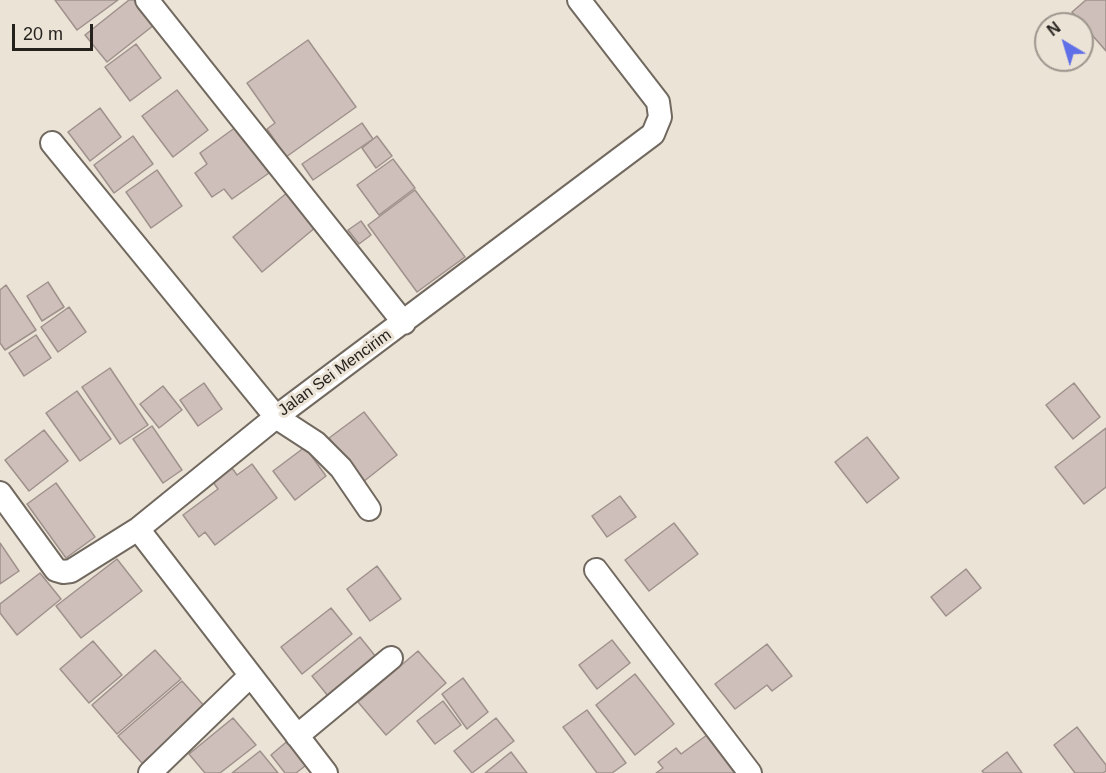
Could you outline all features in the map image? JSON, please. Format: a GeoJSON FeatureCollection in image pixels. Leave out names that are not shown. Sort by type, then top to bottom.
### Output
{"type":"FeatureCollection","features":[{"type":"Feature","properties":{"kind":"street"},"geometry":{"type":"LineString","coordinates":[[147,0],[404,323]]}},
{"type":"Feature","properties":{"kind":"street","name":"Jalan Sei Mencirim"},"geometry":{"type":"LineString","coordinates":[[0,494],[56,570],[71,571],[138,529],[276,417],[653,134],[660,117],[658,102],[579,0]]}},
{"type":"Feature","properties":{"kind":"street"},"geometry":{"type":"LineString","coordinates":[[52,143],[276,417],[316,443],[340,468],[369,509]]}},
{"type":"Feature","properties":{"kind":"street"},"geometry":{"type":"LineString","coordinates":[[138,529],[326,773]]}},
{"type":"Feature","properties":{"kind":"street"},"geometry":{"type":"LineString","coordinates":[[596,570],[750,773]]}},
{"type":"Feature","properties":{"kind":"street"},"geometry":{"type":"LineString","coordinates":[[297,736],[391,658]]}},
{"type":"Feature","properties":{"kind":"street"},"geometry":{"type":"LineString","coordinates":[[150,773],[250,676]]}},
{"type":"Feature","properties":{"kind":"building"},"geometry":{"type":"Polygon","coordinates":[[[55,0],[118,0],[77,30],[55,0]]]}},
{"type":"Feature","properties":{"kind":"building"},"geometry":{"type":"Polygon","coordinates":[[[129,0],[134,0],[154,25],[107,62],[85,35],[129,0]]]}},
{"type":"Feature","properties":{"kind":"building"},"geometry":{"type":"Polygon","coordinates":[[[1086,0],[1106,0],[1106,51],[1094,37],[1094,12],[1072,12],[1086,0]]]}},
{"type":"Feature","properties":{"kind":"building"},"geometry":{"type":"Polygon","coordinates":[[[308,40],[356,107],[286,157],[267,129],[275,123],[247,83],[308,40]]]}},
{"type":"Feature","properties":{"kind":"building"},"geometry":{"type":"Polygon","coordinates":[[[136,44],[161,78],[130,101],[105,67],[136,44]]]}},
{"type":"Feature","properties":{"kind":"building"},"geometry":{"type":"Polygon","coordinates":[[[177,90],[208,130],[173,157],[142,116],[177,90]]]}},
{"type":"Feature","properties":{"kind":"building"},"geometry":{"type":"Polygon","coordinates":[[[100,108],[121,137],[90,161],[68,132],[100,108]]]}},
{"type":"Feature","properties":{"kind":"building"},"geometry":{"type":"Polygon","coordinates":[[[362,123],[373,139],[313,180],[302,164],[362,123]]]}},
{"type":"Feature","properties":{"kind":"building"},"geometry":{"type":"Polygon","coordinates":[[[236,127],[269,173],[232,199],[224,189],[212,197],[195,173],[207,164],[200,153],[236,127]]]}},
{"type":"Feature","properties":{"kind":"building"},"geometry":{"type":"Polygon","coordinates":[[[133,136],[153,164],[114,193],[94,165],[133,136]]]}},
{"type":"Feature","properties":{"kind":"building"},"geometry":{"type":"Polygon","coordinates":[[[377,136],[392,156],[376,168],[362,148],[377,136]]]}},
{"type":"Feature","properties":{"kind":"building"},"geometry":{"type":"Polygon","coordinates":[[[393,159],[415,188],[379,215],[357,185],[393,159]]]}},
{"type":"Feature","properties":{"kind":"building"},"geometry":{"type":"Polygon","coordinates":[[[157,170],[182,206],[151,228],[126,192],[157,170]]]}},
{"type":"Feature","properties":{"kind":"building"},"geometry":{"type":"Polygon","coordinates":[[[415,190],[465,257],[417,292],[368,225],[415,190]]]}},
{"type":"Feature","properties":{"kind":"building"},"geometry":{"type":"Polygon","coordinates":[[[288,192],[316,227],[262,272],[233,237],[288,192]]]}},
{"type":"Feature","properties":{"kind":"building"},"geometry":{"type":"Polygon","coordinates":[[[361,221],[371,235],[359,244],[348,230],[361,221]]]}},
{"type":"Feature","properties":{"kind":"building"},"geometry":{"type":"Polygon","coordinates":[[[48,282],[64,307],[42,321],[27,296],[48,282]]]}},
{"type":"Feature","properties":{"kind":"building"},"geometry":{"type":"Polygon","coordinates":[[[6,285],[36,330],[5,350],[0,343],[0,290],[6,285]]]}},
{"type":"Feature","properties":{"kind":"building"},"geometry":{"type":"Polygon","coordinates":[[[69,307],[86,332],[58,352],[41,327],[69,307]]]}},
{"type":"Feature","properties":{"kind":"building"},"geometry":{"type":"Polygon","coordinates":[[[36,335],[51,358],[24,376],[9,353],[36,335]]]}},
{"type":"Feature","properties":{"kind":"building"},"geometry":{"type":"Polygon","coordinates":[[[110,368],[148,425],[120,444],[82,387],[110,368]]]}},
{"type":"Feature","properties":{"kind":"building"},"geometry":{"type":"Polygon","coordinates":[[[204,383],[222,409],[198,426],[180,400],[204,383]]]}},
{"type":"Feature","properties":{"kind":"building"},"geometry":{"type":"Polygon","coordinates":[[[1074,383],[1100,417],[1073,439],[1046,405],[1074,383]]]}},
{"type":"Feature","properties":{"kind":"building"},"geometry":{"type":"Polygon","coordinates":[[[163,386],[182,410],[159,428],[140,404],[163,386]]]}},
{"type":"Feature","properties":{"kind":"building"},"geometry":{"type":"Polygon","coordinates":[[[77,391],[111,439],[80,461],[46,413],[77,391]]]}},
{"type":"Feature","properties":{"kind":"building"},"geometry":{"type":"Polygon","coordinates":[[[364,412],[397,455],[363,482],[329,438],[364,412]]]}},
{"type":"Feature","properties":{"kind":"building"},"geometry":{"type":"Polygon","coordinates":[[[152,426],[182,470],[163,483],[133,439],[152,426]]]}},
{"type":"Feature","properties":{"kind":"building"},"geometry":{"type":"Polygon","coordinates":[[[1106,428],[1106,487],[1084,504],[1055,467],[1106,428]]]}},
{"type":"Feature","properties":{"kind":"building"},"geometry":{"type":"Polygon","coordinates":[[[44,430],[68,461],[29,491],[5,460],[44,430]]]}},
{"type":"Feature","properties":{"kind":"building"},"geometry":{"type":"Polygon","coordinates":[[[867,437],[899,478],[867,503],[835,462],[867,437]]]}},
{"type":"Feature","properties":{"kind":"building"},"geometry":{"type":"Polygon","coordinates":[[[305,447],[326,476],[295,500],[273,471],[305,447]]]}},
{"type":"Feature","properties":{"kind":"building"},"geometry":{"type":"Polygon","coordinates":[[[252,464],[277,498],[215,545],[205,532],[199,537],[183,515],[218,489],[213,482],[232,468],[237,475],[252,464]]]}},
{"type":"Feature","properties":{"kind":"building"},"geometry":{"type":"Polygon","coordinates":[[[56,483],[95,537],[66,558],[27,504],[56,483]]]}},
{"type":"Feature","properties":{"kind":"building"},"geometry":{"type":"Polygon","coordinates":[[[620,496],[636,517],[607,537],[592,516],[620,496]]]}},
{"type":"Feature","properties":{"kind":"building"},"geometry":{"type":"Polygon","coordinates":[[[674,523],[698,554],[649,591],[625,560],[674,523]]]}},
{"type":"Feature","properties":{"kind":"building"},"geometry":{"type":"Polygon","coordinates":[[[0,543],[19,571],[0,584],[0,543]]]}},
{"type":"Feature","properties":{"kind":"building"},"geometry":{"type":"Polygon","coordinates":[[[117,559],[142,591],[81,638],[56,606],[117,559]]]}},
{"type":"Feature","properties":{"kind":"building"},"geometry":{"type":"Polygon","coordinates":[[[377,566],[401,599],[370,621],[347,589],[377,566]]]}},
{"type":"Feature","properties":{"kind":"building"},"geometry":{"type":"Polygon","coordinates":[[[966,569],[981,588],[946,616],[931,597],[966,569]]]}},
{"type":"Feature","properties":{"kind":"building"},"geometry":{"type":"Polygon","coordinates":[[[40,573],[61,599],[17,635],[0,613],[0,604],[40,573]]]}},
{"type":"Feature","properties":{"kind":"building"},"geometry":{"type":"Polygon","coordinates":[[[331,608],[352,634],[302,674],[281,647],[331,608]]]}},
{"type":"Feature","properties":{"kind":"building"},"geometry":{"type":"Polygon","coordinates":[[[360,637],[380,662],[332,701],[312,676],[360,637]]]}},
{"type":"Feature","properties":{"kind":"building"},"geometry":{"type":"Polygon","coordinates":[[[612,640],[630,663],[597,689],[579,665],[612,640]]]}},
{"type":"Feature","properties":{"kind":"building"},"geometry":{"type":"Polygon","coordinates":[[[93,641],[122,675],[89,703],[60,669],[93,641]]]}},
{"type":"Feature","properties":{"kind":"building"},"geometry":{"type":"Polygon","coordinates":[[[767,644],[792,676],[772,691],[767,685],[735,709],[715,684],[767,644]]]}},
{"type":"Feature","properties":{"kind":"building"},"geometry":{"type":"Polygon","coordinates":[[[155,650],[181,679],[117,734],[92,705],[155,650]]]}},
{"type":"Feature","properties":{"kind":"building"},"geometry":{"type":"Polygon","coordinates":[[[418,651],[446,683],[386,735],[358,702],[418,651]]]}},
{"type":"Feature","properties":{"kind":"building"},"geometry":{"type":"Polygon","coordinates":[[[635,674],[674,724],[635,755],[596,705],[635,674]]]}},
{"type":"Feature","properties":{"kind":"building"},"geometry":{"type":"Polygon","coordinates":[[[463,678],[488,712],[467,729],[442,694],[463,678]]]}},
{"type":"Feature","properties":{"kind":"building"},"geometry":{"type":"Polygon","coordinates":[[[182,681],[206,708],[142,763],[118,736],[182,681]]]}},
{"type":"Feature","properties":{"kind":"building"},"geometry":{"type":"Polygon","coordinates":[[[443,701],[461,725],[435,744],[417,721],[443,701]]]}},
{"type":"Feature","properties":{"kind":"building"},"geometry":{"type":"Polygon","coordinates":[[[587,710],[626,763],[612,773],[597,773],[563,727],[587,710]]]}},
{"type":"Feature","properties":{"kind":"building"},"geometry":{"type":"Polygon","coordinates":[[[233,718],[256,745],[220,773],[205,773],[189,754],[233,718]]]}},
{"type":"Feature","properties":{"kind":"building"},"geometry":{"type":"Polygon","coordinates":[[[496,718],[514,741],[472,773],[454,751],[496,718]]]}},
{"type":"Feature","properties":{"kind":"building"},"geometry":{"type":"Polygon","coordinates":[[[1077,727],[1106,765],[1106,771],[1103,773],[1075,773],[1054,745],[1077,727]]]}},
{"type":"Feature","properties":{"kind":"building"},"geometry":{"type":"Polygon","coordinates":[[[711,732],[742,773],[656,773],[663,768],[658,762],[676,748],[681,754],[711,732]]]}},
{"type":"Feature","properties":{"kind":"building"},"geometry":{"type":"Polygon","coordinates":[[[291,738],[310,762],[296,773],[285,773],[271,755],[291,738]]]}},
{"type":"Feature","properties":{"kind":"building"},"geometry":{"type":"Polygon","coordinates":[[[260,751],[278,773],[232,773],[260,751]]]}},
{"type":"Feature","properties":{"kind":"building"},"geometry":{"type":"Polygon","coordinates":[[[511,752],[527,773],[485,773],[511,752]]]}},
{"type":"Feature","properties":{"kind":"building"},"geometry":{"type":"Polygon","coordinates":[[[1007,752],[1022,773],[984,773],[982,771],[1007,752]]]}}]}
